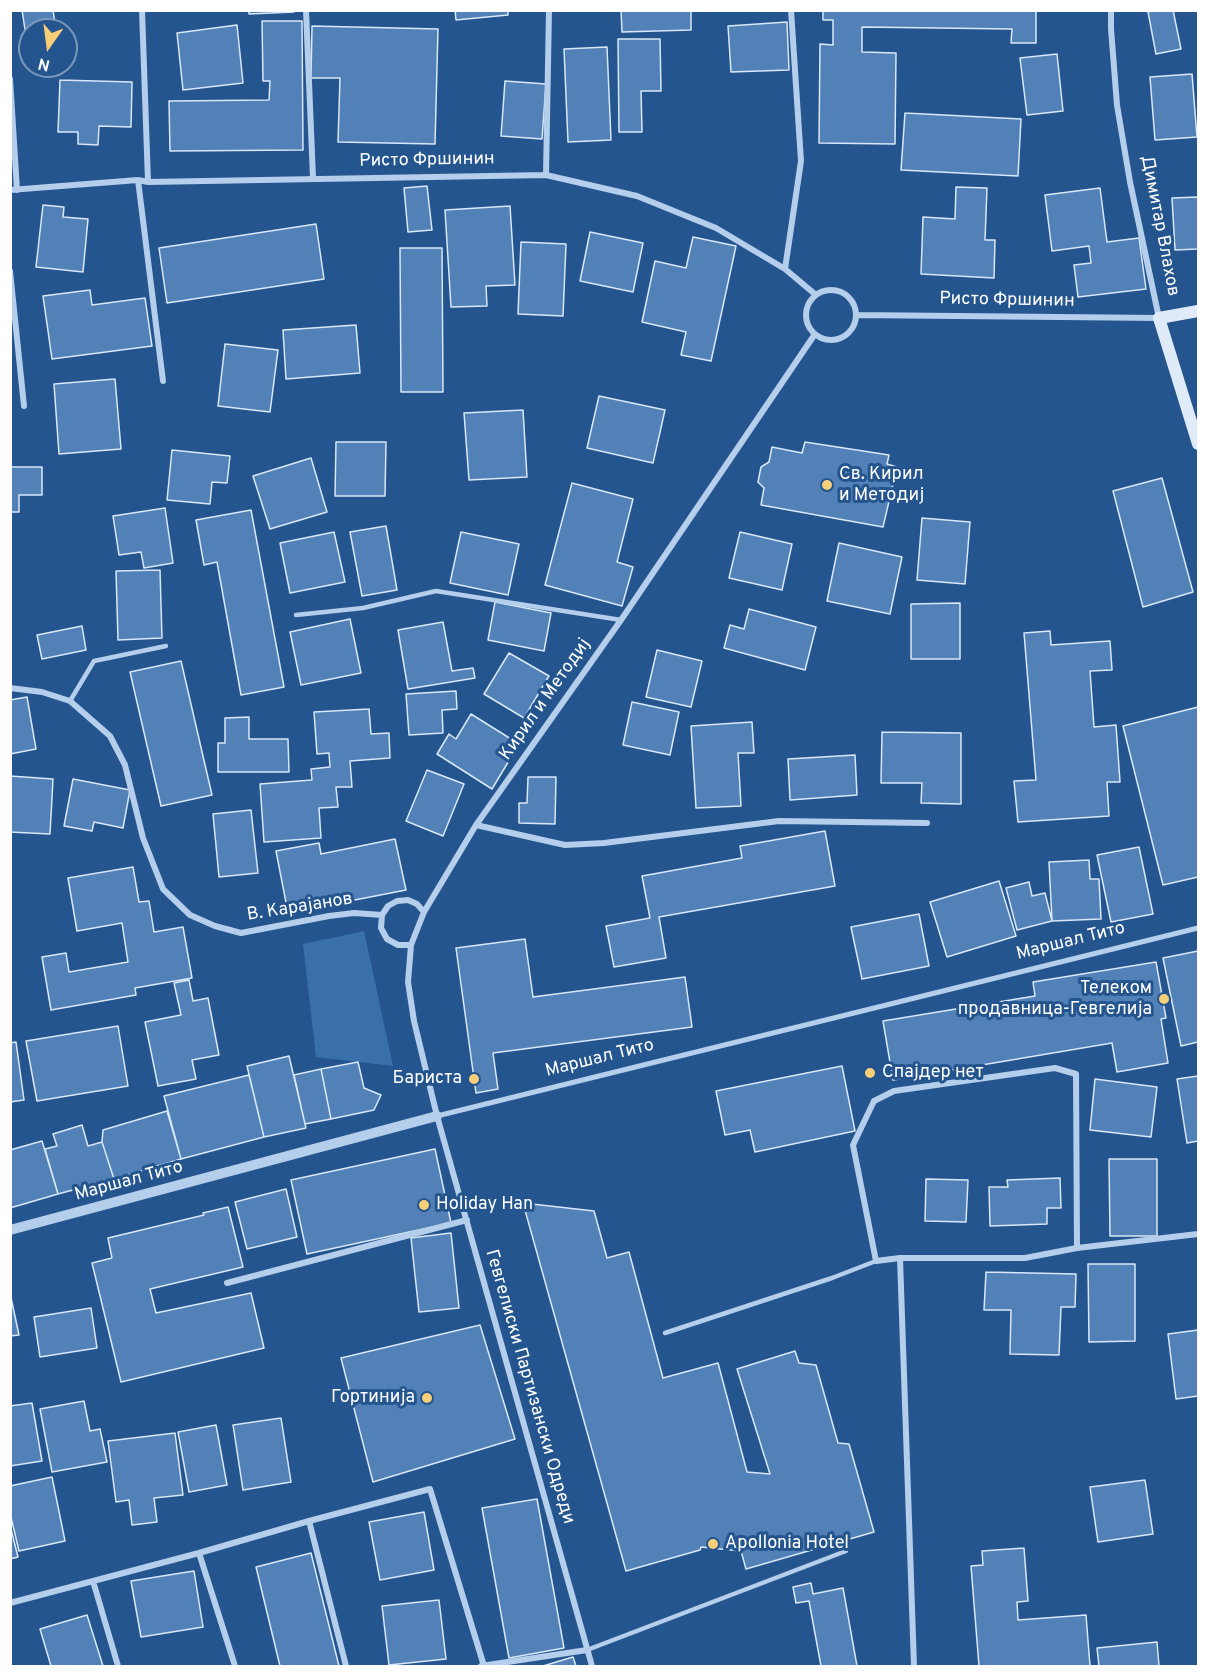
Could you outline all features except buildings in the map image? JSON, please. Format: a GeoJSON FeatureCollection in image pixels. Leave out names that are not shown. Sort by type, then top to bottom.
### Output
{"type":"FeatureCollection","features":[{"type":"Feature","properties":{"kind":"main road"},"geometry":{"type":"LineString","coordinates":[[1159,318],[1198,311]]}},
{"type":"Feature","properties":{"kind":"main road","name":"Димитар Влахов"},"geometry":{"type":"LineString","coordinates":[[1159,318],[1198,444]]}},
{"type":"Feature","properties":{"kind":"street"},"geometry":{"type":"LineString","coordinates":[[142,10],[148,182]]}},
{"type":"Feature","properties":{"kind":"street"},"geometry":{"type":"LineString","coordinates":[[306,10],[313,178]]}},
{"type":"Feature","properties":{"kind":"street"},"geometry":{"type":"LineString","coordinates":[[546,175],[549,10]]}},
{"type":"Feature","properties":{"kind":"street"},"geometry":{"type":"LineString","coordinates":[[785,269],[801,161],[791,10]]}},
{"type":"Feature","properties":{"kind":"street","name":"Димитар Влахов"},"geometry":{"type":"LineString","coordinates":[[1111,10],[1110,29],[1117,105],[1130,182],[1159,318]]}},
{"type":"Feature","properties":{"kind":"street"},"geometry":{"type":"LineString","coordinates":[[10,79],[14,190]]}},
{"type":"Feature","properties":{"kind":"street","name":"Ристо Фршинин"},"geometry":{"type":"LineString","coordinates":[[14,190],[138,180],[148,182],[546,175],[637,196],[716,228],[785,269],[816,295]]}},
{"type":"Feature","properties":{"kind":"street"},"geometry":{"type":"LineString","coordinates":[[138,180],[163,381]]}},
{"type":"Feature","properties":{"kind":"street"},"geometry":{"type":"LineString","coordinates":[[10,271],[24,406]]}},
{"type":"Feature","properties":{"kind":"street"},"geometry":{"type":"LineString","coordinates":[[833,290],[849,298],[856,315],[851,330],[838,339],[822,338],[815,334],[806,319],[810,302],[816,295],[833,290]]}},
{"type":"Feature","properties":{"kind":"street","name":"Ристо Фршинин"},"geometry":{"type":"LineString","coordinates":[[856,315],[1159,318]]}},
{"type":"Feature","properties":{"kind":"street","name":"Кирил и Методиј"},"geometry":{"type":"LineString","coordinates":[[437,1116],[408,982],[411,945],[424,912],[476,825],[621,620],[815,334]]}},
{"type":"Feature","properties":{"kind":"street"},"geometry":{"type":"LineString","coordinates":[[10,688],[42,692],[70,700]]}},
{"type":"Feature","properties":{"kind":"street","name":"В. Карајанов"},"geometry":{"type":"LineString","coordinates":[[70,700],[110,736],[125,765],[143,838],[164,889],[190,915],[214,926],[241,933],[338,915],[354,913],[382,915]]}},
{"type":"Feature","properties":{"kind":"street"},"geometry":{"type":"LineString","coordinates":[[476,825],[565,845],[604,843],[779,821],[927,823]]}},
{"type":"Feature","properties":{"kind":"street"},"geometry":{"type":"LineString","coordinates":[[411,945],[398,945],[387,939],[381,928],[382,915],[388,906],[397,901],[408,900],[417,904],[424,912]]}},
{"type":"Feature","properties":{"kind":"street","name":"Маршал Тито"},"geometry":{"type":"LineString","coordinates":[[10,1230],[437,1116],[1198,928]]}},
{"type":"Feature","properties":{"kind":"street"},"geometry":{"type":"LineString","coordinates":[[1077,1248],[1076,1074],[1055,1068],[894,1091],[874,1101],[853,1145],[876,1260],[1025,1258],[1077,1248],[1198,1234]]}},
{"type":"Feature","properties":{"kind":"street","name":"Гевгелиски Партизански Одреди"},"geometry":{"type":"LineString","coordinates":[[437,1116],[592,1666]]}},
{"type":"Feature","properties":{"kind":"street"},"geometry":{"type":"LineString","coordinates":[[227,1282],[467,1220]]}},
{"type":"Feature","properties":{"kind":"street"},"geometry":{"type":"LineString","coordinates":[[900,1258],[914,1666]]}},
{"type":"Feature","properties":{"kind":"street"},"geometry":{"type":"LineString","coordinates":[[10,1603],[430,1490],[482,1666],[587,1650]]}},
{"type":"Feature","properties":{"kind":"street"},"geometry":{"type":"LineString","coordinates":[[309,1521],[346,1666]]}},
{"type":"Feature","properties":{"kind":"street"},"geometry":{"type":"LineString","coordinates":[[199,1553],[235,1666]]}},
{"type":"Feature","properties":{"kind":"street"},"geometry":{"type":"LineString","coordinates":[[93,1581],[118,1666]]}},
{"type":"Feature","properties":{"kind":"lane"},"geometry":{"type":"LineString","coordinates":[[296,615],[363,608],[436,591],[621,620]]}},
{"type":"Feature","properties":{"kind":"lane"},"geometry":{"type":"LineString","coordinates":[[70,700],[94,661],[166,646]]}},
{"type":"Feature","properties":{"kind":"lane"},"geometry":{"type":"LineString","coordinates":[[665,1333],[832,1278],[876,1260]]}},
{"type":"Feature","properties":{"kind":"lane"},"geometry":{"type":"LineString","coordinates":[[587,1650],[846,1551]]}},
{"type":"Feature","properties":{"kind":"shaded area"},"geometry":{"type":"Polygon","coordinates":[[[364,931],[393,1066],[316,1057],[303,944],[364,931]]]}},
{"type":"Feature","properties":{"kind":"place","name":"Св. Кирил и Методиј"},"geometry":{"type":"Point","coordinates":[827,485]}},
{"type":"Feature","properties":{"kind":"place","name":"Телеком продавница-Гевгелија"},"geometry":{"type":"Point","coordinates":[1164,999]}},
{"type":"Feature","properties":{"kind":"place","name":"Спајдер нет"},"geometry":{"type":"Point","coordinates":[870,1073]}},
{"type":"Feature","properties":{"kind":"place","name":"Бариста"},"geometry":{"type":"Point","coordinates":[474,1079]}},
{"type":"Feature","properties":{"kind":"place","name":"Holiday Han"},"geometry":{"type":"Point","coordinates":[424,1205]}},
{"type":"Feature","properties":{"kind":"place","name":"Гортинија"},"geometry":{"type":"Point","coordinates":[427,1398]}},
{"type":"Feature","properties":{"kind":"place","name":"Apollonia Hotel"},"geometry":{"type":"Point","coordinates":[713,1544]}}]}
